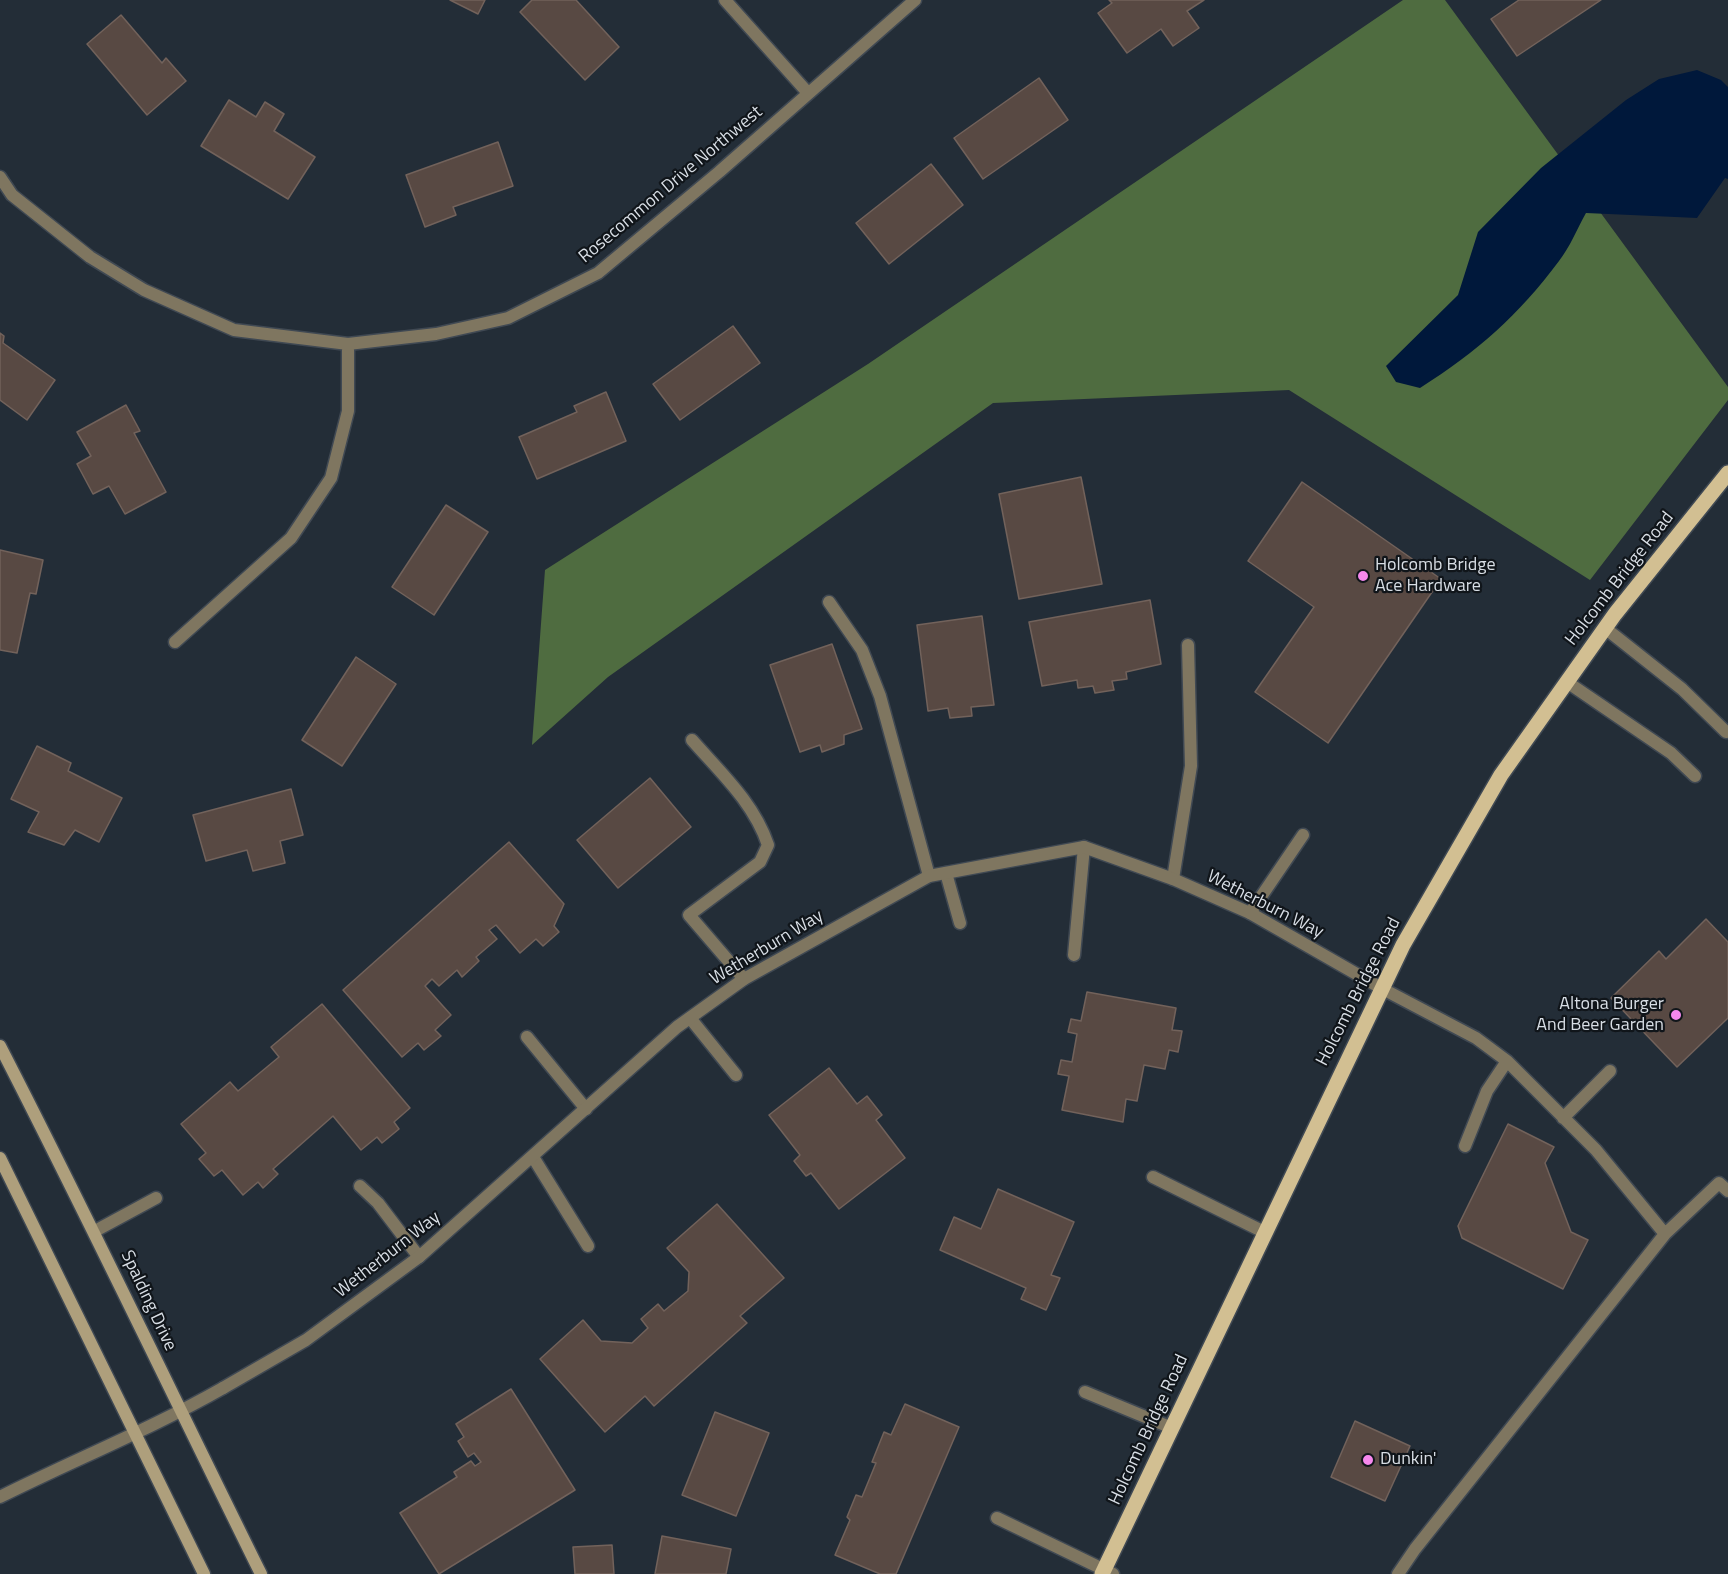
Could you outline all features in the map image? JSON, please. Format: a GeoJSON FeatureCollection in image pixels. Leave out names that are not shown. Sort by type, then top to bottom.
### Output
{"type":"FeatureCollection","features":[{"type":"Feature","properties":{"kind":"main road","name":"Holcomb Bridge Road"},"geometry":{"type":"LineString","coordinates":[[1106,1572],[1264,1232],[1403,945],[1501,775],[1605,628],[1728,473]]}},
{"type":"Feature","properties":{"kind":"main road","name":"Spalding Drive"},"geometry":{"type":"LineString","coordinates":[[0,1046],[95,1231],[180,1412],[261,1574]]}},
{"type":"Feature","properties":{"kind":"main road"},"geometry":{"type":"LineString","coordinates":[[0,1158],[204,1574]]}},
{"type":"Feature","properties":{"kind":"street"},"geometry":{"type":"LineString","coordinates":[[725,0],[808,93]]}},
{"type":"Feature","properties":{"kind":"street","name":"Rosecommon Drive Northwest"},"geometry":{"type":"LineString","coordinates":[[0,177],[12,195],[90,257],[144,290],[234,330],[348,344],[436,334],[508,318],[598,273],[719,172],[915,0]]}},
{"type":"Feature","properties":{"kind":"street"},"geometry":{"type":"LineString","coordinates":[[175,642],[291,538],[331,478],[348,411],[348,344]]}},
{"type":"Feature","properties":{"kind":"street"},"geometry":{"type":"LineString","coordinates":[[829,602],[862,650],[880,696],[929,876]]}},
{"type":"Feature","properties":{"kind":"street"},"geometry":{"type":"LineString","coordinates":[[1605,628],[1682,689],[1726,732]]}},
{"type":"Feature","properties":{"kind":"street"},"geometry":{"type":"LineString","coordinates":[[1173,879],[1191,766],[1188,645]]}},
{"type":"Feature","properties":{"kind":"street"},"geometry":{"type":"LineString","coordinates":[[1567,682],[1671,753],[1695,776]]}},
{"type":"Feature","properties":{"kind":"street"},"geometry":{"type":"LineString","coordinates":[[692,741],[748,804],[762,826],[768,845],[760,862],[689,915],[744,979]]}},
{"type":"Feature","properties":{"kind":"street"},"geometry":{"type":"LineString","coordinates":[[1250,913],[1303,835]]}},
{"type":"Feature","properties":{"kind":"street"},"geometry":{"type":"LineString","coordinates":[[1074,955],[1084,848]]}},
{"type":"Feature","properties":{"kind":"street","name":"Wetherburn Way"},"geometry":{"type":"LineString","coordinates":[[0,1497],[180,1412],[306,1340],[419,1257],[690,1018],[744,979],[929,876],[1084,848],[1173,879],[1250,913],[1381,988],[1476,1038],[1507,1061],[1596,1150],[1665,1234]]}},
{"type":"Feature","properties":{"kind":"street"},"geometry":{"type":"LineString","coordinates":[[946,873],[960,923]]}},
{"type":"Feature","properties":{"kind":"street"},"geometry":{"type":"LineString","coordinates":[[690,1018],[736,1075]]}},
{"type":"Feature","properties":{"kind":"street"},"geometry":{"type":"LineString","coordinates":[[527,1037],[586,1109]]}},
{"type":"Feature","properties":{"kind":"street"},"geometry":{"type":"LineString","coordinates":[[1465,1146],[1487,1091],[1507,1061]]}},
{"type":"Feature","properties":{"kind":"street"},"geometry":{"type":"LineString","coordinates":[[1563,1118],[1610,1071]]}},
{"type":"Feature","properties":{"kind":"street"},"geometry":{"type":"LineString","coordinates":[[533,1157],[588,1246]]}},
{"type":"Feature","properties":{"kind":"street"},"geometry":{"type":"LineString","coordinates":[[1153,1177],[1264,1232]]}},
{"type":"Feature","properties":{"kind":"street"},"geometry":{"type":"LineString","coordinates":[[1398,1574],[1415,1549],[1665,1234],[1719,1183],[1728,1191]]}},
{"type":"Feature","properties":{"kind":"street"},"geometry":{"type":"LineString","coordinates":[[360,1186],[378,1203],[419,1257]]}},
{"type":"Feature","properties":{"kind":"street"},"geometry":{"type":"LineString","coordinates":[[95,1231],[156,1198]]}},
{"type":"Feature","properties":{"kind":"street"},"geometry":{"type":"LineString","coordinates":[[1085,1392],[1172,1428]]}},
{"type":"Feature","properties":{"kind":"street"},"geometry":{"type":"LineString","coordinates":[[997,1518],[1106,1572]]}},
{"type":"Feature","properties":{"kind":"green space"},"geometry":{"type":"Polygon","coordinates":[[[1403,0],[1445,0],[1728,387],[1728,400],[1590,580],[1289,390],[993,403],[608,677],[532,745],[545,570],[868,364],[1403,0]]]}},
{"type":"Feature","properties":{"kind":"water"},"geometry":{"type":"Polygon","coordinates":[[[1697,70],[1721,80],[1728,87],[1728,179],[1725,178],[1697,218],[1586,213],[1570,244],[1544,281],[1496,331],[1479,346],[1420,388],[1396,382],[1386,366],[1458,295],[1478,232],[1541,168],[1626,100],[1659,79],[1697,70]]]}},
{"type":"Feature","properties":{"kind":"building"},"geometry":{"type":"Polygon","coordinates":[[[450,0],[485,0],[478,14],[450,0]]]}},
{"type":"Feature","properties":{"kind":"building"},"geometry":{"type":"Polygon","coordinates":[[[532,0],[576,0],[619,47],[585,80],[520,12],[532,0]]]}},
{"type":"Feature","properties":{"kind":"building"},"geometry":{"type":"Polygon","coordinates":[[[1109,0],[1204,0],[1187,11],[1199,28],[1173,46],[1161,29],[1127,53],[1098,13],[1112,3],[1109,0]]]}},
{"type":"Feature","properties":{"kind":"building"},"geometry":{"type":"Polygon","coordinates":[[[1519,0],[1601,0],[1517,56],[1491,19],[1519,0]]]}},
{"type":"Feature","properties":{"kind":"building"},"geometry":{"type":"Polygon","coordinates":[[[121,15],[162,63],[166,58],[186,81],[147,115],[87,44],[121,15]]]}},
{"type":"Feature","properties":{"kind":"building"},"geometry":{"type":"Polygon","coordinates":[[[1039,78],[1068,120],[983,179],[954,138],[1039,78]]]}},
{"type":"Feature","properties":{"kind":"building"},"geometry":{"type":"Polygon","coordinates":[[[229,100],[256,117],[265,102],[284,114],[274,131],[315,157],[288,199],[201,146],[229,100]]]}},
{"type":"Feature","properties":{"kind":"building"},"geometry":{"type":"Polygon","coordinates":[[[498,142],[513,186],[453,207],[456,215],[425,227],[406,175],[498,142]]]}},
{"type":"Feature","properties":{"kind":"building"},"geometry":{"type":"Polygon","coordinates":[[[931,164],[963,205],[889,264],[856,223],[931,164]]]}},
{"type":"Feature","properties":{"kind":"building"},"geometry":{"type":"Polygon","coordinates":[[[733,326],[760,363],[680,420],[653,384],[733,326]]]}},
{"type":"Feature","properties":{"kind":"building"},"geometry":{"type":"Polygon","coordinates":[[[0,333],[4,336],[3,343],[55,380],[27,420],[0,400],[0,333]]]}},
{"type":"Feature","properties":{"kind":"building"},"geometry":{"type":"Polygon","coordinates":[[[606,392],[626,441],[537,479],[519,437],[577,412],[574,406],[606,392]]]}},
{"type":"Feature","properties":{"kind":"building"},"geometry":{"type":"Polygon","coordinates":[[[126,405],[140,431],[134,433],[166,492],[125,514],[109,486],[93,494],[77,464],[91,456],[77,432],[126,405]]]}},
{"type":"Feature","properties":{"kind":"building"},"geometry":{"type":"Polygon","coordinates":[[[1081,477],[1102,584],[1019,599],[999,494],[1081,477]]]}},
{"type":"Feature","properties":{"kind":"building"},"geometry":{"type":"Polygon","coordinates":[[[1302,482],[1441,579],[1328,743],[1255,692],[1314,607],[1248,561],[1302,482]]]}},
{"type":"Feature","properties":{"kind":"building"},"geometry":{"type":"Polygon","coordinates":[[[446,505],[488,532],[434,615],[392,587],[446,505]]]}},
{"type":"Feature","properties":{"kind":"building"},"geometry":{"type":"Polygon","coordinates":[[[0,550],[43,560],[36,594],[30,593],[17,653],[0,650],[0,550]]]}},
{"type":"Feature","properties":{"kind":"building"},"geometry":{"type":"Polygon","coordinates":[[[1150,600],[1161,664],[1126,672],[1127,679],[1112,681],[1114,690],[1095,693],[1093,686],[1078,688],[1077,680],[1042,686],[1029,622],[1150,600]]]}},
{"type":"Feature","properties":{"kind":"building"},"geometry":{"type":"Polygon","coordinates":[[[982,616],[994,705],[971,707],[972,716],[950,718],[948,708],[928,711],[917,625],[982,616]]]}},
{"type":"Feature","properties":{"kind":"building"},"geometry":{"type":"Polygon","coordinates":[[[832,644],[862,729],[844,735],[844,744],[822,752],[820,745],[800,752],[770,665],[832,644]]]}},
{"type":"Feature","properties":{"kind":"building"},"geometry":{"type":"Polygon","coordinates":[[[356,657],[396,684],[342,766],[302,740],[356,657]]]}},
{"type":"Feature","properties":{"kind":"building"},"geometry":{"type":"Polygon","coordinates":[[[37,746],[71,763],[68,771],[122,798],[99,842],[75,830],[64,845],[28,832],[39,812],[11,799],[37,746]]]}},
{"type":"Feature","properties":{"kind":"building"},"geometry":{"type":"Polygon","coordinates":[[[650,778],[691,827],[618,888],[577,840],[650,778]]]}},
{"type":"Feature","properties":{"kind":"building"},"geometry":{"type":"Polygon","coordinates":[[[291,789],[303,835],[280,841],[285,863],[253,871],[247,850],[206,861],[193,815],[291,789]]]}},
{"type":"Feature","properties":{"kind":"building"},"geometry":{"type":"Polygon","coordinates":[[[509,842],[564,904],[554,926],[559,932],[543,946],[536,939],[520,953],[496,925],[489,930],[497,939],[476,957],[479,961],[462,977],[457,970],[439,986],[432,979],[425,986],[451,1015],[435,1030],[441,1036],[424,1050],[418,1043],[402,1057],[343,990],[509,842]]]}},
{"type":"Feature","properties":{"kind":"building"},"geometry":{"type":"Polygon","coordinates":[[[1706,919],[1728,942],[1728,1018],[1677,1067],[1611,998],[1659,951],[1666,959],[1706,919]]]}},
{"type":"Feature","properties":{"kind":"building"},"geometry":{"type":"Polygon","coordinates":[[[1087,992],[1176,1008],[1172,1030],[1182,1031],[1178,1052],[1169,1050],[1165,1069],[1144,1065],[1137,1101],[1126,1099],[1123,1122],[1062,1110],[1069,1076],[1058,1074],[1061,1060],[1072,1062],[1077,1034],[1068,1032],[1071,1019],[1081,1021],[1087,992]]]}},
{"type":"Feature","properties":{"kind":"building"},"geometry":{"type":"Polygon","coordinates":[[[322,1004],[410,1108],[394,1122],[399,1129],[382,1143],[377,1137],[361,1150],[333,1116],[273,1169],[278,1174],[263,1188],[258,1182],[243,1195],[222,1170],[214,1176],[199,1159],[206,1153],[181,1124],[230,1082],[238,1091],[279,1057],[271,1047],[322,1004]]]}},
{"type":"Feature","properties":{"kind":"building"},"geometry":{"type":"Polygon","coordinates":[[[829,1068],[857,1104],[867,1096],[882,1115],[876,1120],[905,1158],[839,1209],[811,1173],[806,1176],[794,1161],[800,1155],[769,1115],[829,1068]]]}},
{"type":"Feature","properties":{"kind":"building"},"geometry":{"type":"Polygon","coordinates":[[[1508,1124],[1554,1147],[1545,1163],[1571,1232],[1588,1240],[1563,1289],[1462,1238],[1458,1226],[1508,1124]]]}},
{"type":"Feature","properties":{"kind":"building"},"geometry":{"type":"Polygon","coordinates":[[[998,1189],[1074,1222],[1051,1275],[1060,1278],[1046,1310],[1021,1299],[1026,1288],[940,1250],[954,1217],[981,1229],[998,1189]]]}},
{"type":"Feature","properties":{"kind":"building"},"geometry":{"type":"Polygon","coordinates":[[[717,1204],[784,1278],[740,1316],[747,1323],[654,1406],[645,1396],[605,1432],[540,1359],[583,1320],[601,1341],[632,1343],[648,1328],[641,1319],[658,1304],[664,1311],[688,1291],[689,1272],[667,1248],[717,1204]]]}},
{"type":"Feature","properties":{"kind":"building"},"geometry":{"type":"Polygon","coordinates":[[[511,1389],[575,1490],[439,1574],[400,1513],[457,1477],[454,1472],[471,1461],[475,1466],[481,1462],[474,1453],[468,1457],[458,1441],[464,1437],[456,1424],[511,1389]]]}},
{"type":"Feature","properties":{"kind":"building"},"geometry":{"type":"Polygon","coordinates":[[[905,1404],[959,1427],[896,1574],[880,1574],[835,1555],[850,1520],[847,1517],[856,1495],[862,1497],[876,1463],[872,1462],[884,1432],[891,1435],[905,1404]]]}},
{"type":"Feature","properties":{"kind":"building"},"geometry":{"type":"Polygon","coordinates":[[[715,1412],[769,1433],[736,1516],[682,1495],[715,1412]]]}},
{"type":"Feature","properties":{"kind":"building"},"geometry":{"type":"Polygon","coordinates":[[[1355,1421],[1410,1446],[1385,1501],[1331,1477],[1355,1421]]]}},
{"type":"Feature","properties":{"kind":"building"},"geometry":{"type":"Polygon","coordinates":[[[662,1536],[731,1549],[726,1574],[655,1574],[662,1536]]]}},
{"type":"Feature","properties":{"kind":"building"},"geometry":{"type":"Polygon","coordinates":[[[612,1545],[614,1574],[575,1574],[573,1547],[612,1545]]]}},
{"type":"Feature","properties":{"kind":"place","name":"Holcomb Bridge Ace Hardware"},"geometry":{"type":"Point","coordinates":[1363,576]}},
{"type":"Feature","properties":{"kind":"place","name":"Altona Burger And Beer Garden"},"geometry":{"type":"Point","coordinates":[1676,1015]}},
{"type":"Feature","properties":{"kind":"place","name":"Dunkin'"},"geometry":{"type":"Point","coordinates":[1368,1460]}}]}
